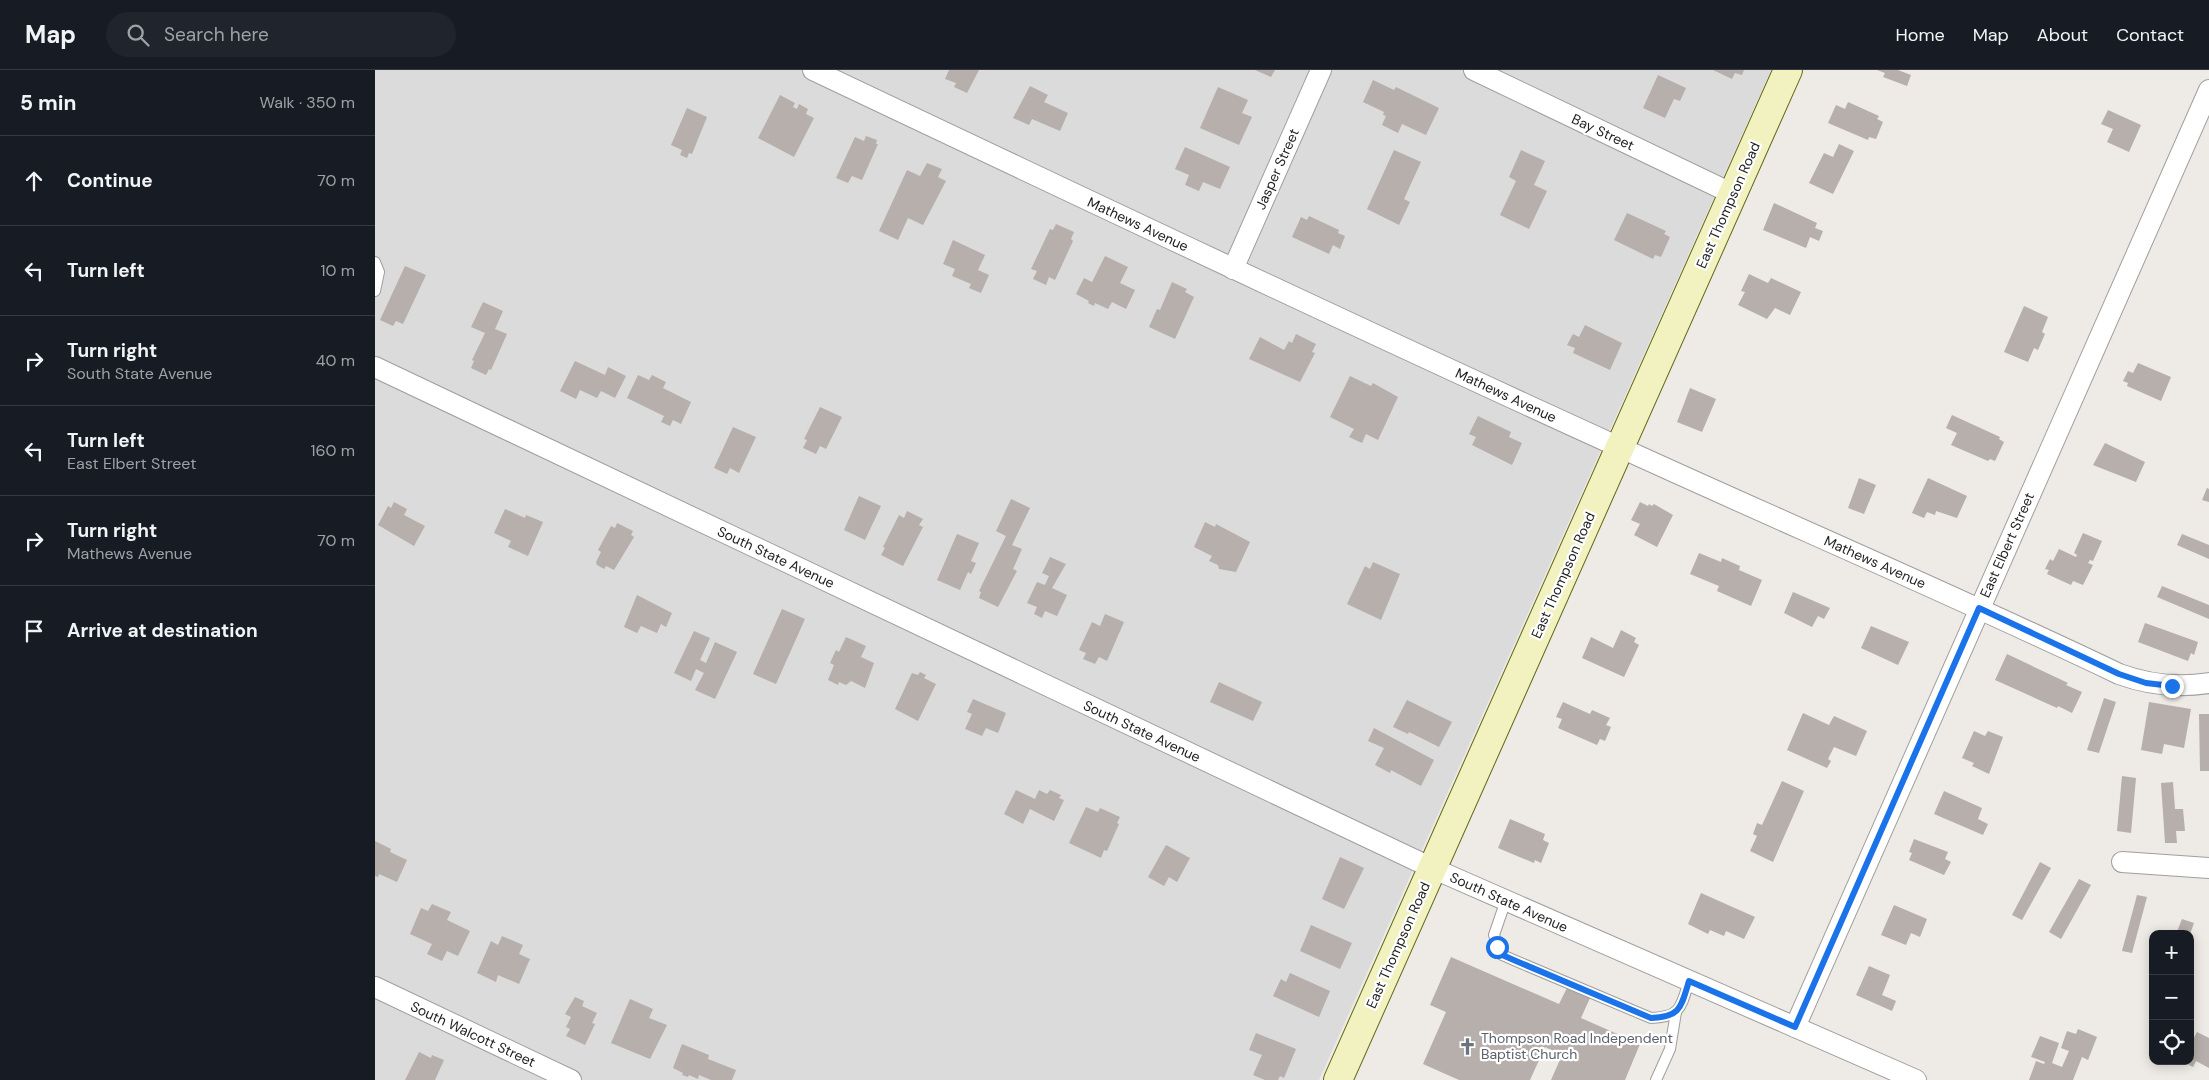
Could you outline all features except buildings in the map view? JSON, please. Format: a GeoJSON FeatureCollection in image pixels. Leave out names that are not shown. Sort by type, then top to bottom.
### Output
{"type":"FeatureCollection","features":[{"type":"Feature","properties":{"kind":"main road","name":"East Thompson Road"},"geometry":{"type":"LineString","coordinates":[[1338,1080],[1788,70]]}},
{"type":"Feature","properties":{"kind":"street","name":"Mathews Avenue"},"geometry":{"type":"LineString","coordinates":[[813,70],[1620,448],[1979,608],[2127,678],[2163,686],[2209,682]]}},
{"type":"Feature","properties":{"kind":"street","name":"Jasper Street"},"geometry":{"type":"LineString","coordinates":[[1233,268],[1321,70]]}},
{"type":"Feature","properties":{"kind":"street","name":"Bay Street"},"geometry":{"type":"LineString","coordinates":[[1474,70],[1733,194]]}},
{"type":"Feature","properties":{"kind":"street","name":"East Elbert Street"},"geometry":{"type":"LineString","coordinates":[[1795,1027],[2209,90]]}},
{"type":"Feature","properties":{"kind":"street","name":"South State Avenue"},"geometry":{"type":"LineString","coordinates":[[375,367],[1432,868],[1916,1080]]}},
{"type":"Feature","properties":{"kind":"street"},"geometry":{"type":"LineString","coordinates":[[2122,862],[2209,868]]}},
{"type":"Feature","properties":{"kind":"street","name":"South Walcott Street"},"geometry":{"type":"LineString","coordinates":[[375,987],[571,1080]]}},
{"type":"Feature","properties":{"kind":"lane"},"geometry":{"type":"LineString","coordinates":[[375,262],[379,272],[375,291]]}},
{"type":"Feature","properties":{"kind":"lane"},"geometry":{"type":"LineString","coordinates":[[1506,900],[1494,935],[1500,954],[1651,1018],[1667,1017],[1676,1012]]}},
{"type":"Feature","properties":{"kind":"lane"},"geometry":{"type":"LineString","coordinates":[[1657,1080],[1670,1049],[1676,1012],[1683,1002],[1689,981]]}},
{"type":"Feature","properties":{"kind":"shaded area"},"geometry":{"type":"Polygon","coordinates":[[[375,70],[1771,70],[1319,1080],[375,1080],[375,70]]]}},
{"type":"Feature","properties":{"kind":"place","name":"Thompson Road Independent Baptist Church"},"geometry":{"type":"Point","coordinates":[1467,1046]}},
{"type":"Feature","properties":{"kind":"route"},"geometry":{"type":"LineString","coordinates":[[1497,947],[1500,954],[1651,1018],[1667,1017],[1676,1012],[1683,1002],[1689,981],[1795,1027],[1979,608],[2119,674],[2137,681],[2172,686]]}}]}
